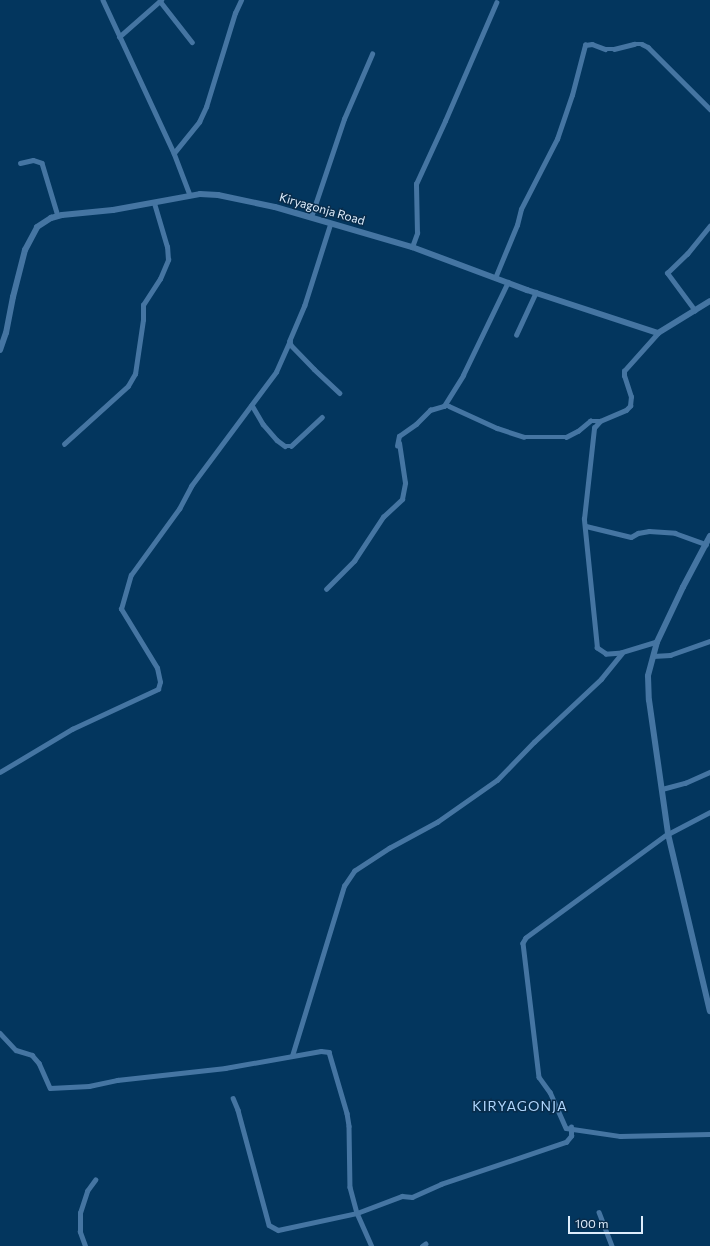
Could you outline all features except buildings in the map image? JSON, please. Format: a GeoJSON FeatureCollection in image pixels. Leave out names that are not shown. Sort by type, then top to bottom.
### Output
{"type":"FeatureCollection","features":[{"type":"Feature","properties":{"kind":"street"},"geometry":{"type":"LineString","coordinates":[[103,0],[174,153],[190,195]]}},
{"type":"Feature","properties":{"kind":"street"},"geometry":{"type":"LineString","coordinates":[[120,37],[161,0],[192,42]]}},
{"type":"Feature","properties":{"kind":"street"},"geometry":{"type":"LineString","coordinates":[[174,153],[199,122],[206,108],[235,12],[241,0]]}},
{"type":"Feature","properties":{"kind":"street"},"geometry":{"type":"LineString","coordinates":[[412,247],[417,232],[416,184],[496,3]]}},
{"type":"Feature","properties":{"kind":"street"},"geometry":{"type":"LineString","coordinates":[[495,278],[517,225],[521,209],[557,139],[572,95],[585,45],[592,44],[605,49],[614,49],[634,44],[642,44],[648,47],[710,109]]}},
{"type":"Feature","properties":{"kind":"street"},"geometry":{"type":"LineString","coordinates":[[311,217],[344,119],[372,54]]}},
{"type":"Feature","properties":{"kind":"street"},"geometry":{"type":"LineString","coordinates":[[20,163],[33,160],[42,163],[58,216]]}},
{"type":"Feature","properties":{"kind":"street","name":"Kiryagonja Road"},"geometry":{"type":"LineString","coordinates":[[0,350],[6,333],[13,297],[25,250],[37,227],[58,216],[154,203],[200,194],[234,198],[275,207],[412,247],[495,278],[658,333]]}},
{"type":"Feature","properties":{"kind":"street"},"geometry":{"type":"LineString","coordinates":[[64,444],[128,386],[134,374],[143,320],[143,305],[160,279],[168,260],[167,247],[154,203]]}},
{"type":"Feature","properties":{"kind":"street"},"geometry":{"type":"LineString","coordinates":[[0,772],[72,729],[158,690],[160,682],[157,668],[121,609],[131,575],[179,509],[192,486],[279,367],[305,305],[331,223]]}},
{"type":"Feature","properties":{"kind":"street"},"geometry":{"type":"LineString","coordinates":[[695,311],[667,273],[687,254],[710,226]]}},
{"type":"Feature","properties":{"kind":"street"},"geometry":{"type":"LineString","coordinates":[[444,406],[463,375],[508,282]]}},
{"type":"Feature","properties":{"kind":"street"},"geometry":{"type":"LineString","coordinates":[[516,335],[536,292]]}},
{"type":"Feature","properties":{"kind":"street"},"geometry":{"type":"LineString","coordinates":[[397,446],[399,436],[416,424],[430,410],[444,406],[449,406],[497,428],[524,437],[566,437],[578,431],[590,421],[600,421],[626,410],[630,406],[631,397],[624,376],[624,371],[658,333],[710,301]]}},
{"type":"Feature","properties":{"kind":"street"},"geometry":{"type":"LineString","coordinates":[[290,341],[291,345],[314,369],[340,393]]}},
{"type":"Feature","properties":{"kind":"street"},"geometry":{"type":"LineString","coordinates":[[252,405],[263,424],[277,440],[285,446],[291,446],[322,417]]}},
{"type":"Feature","properties":{"kind":"street"},"geometry":{"type":"LineString","coordinates":[[600,421],[594,428],[584,519],[586,526],[595,643],[597,648],[606,654],[622,653],[657,642]]}},
{"type":"Feature","properties":{"kind":"street"},"geometry":{"type":"LineString","coordinates":[[326,589],[354,561],[383,517],[402,500],[405,483],[400,461],[399,436]]}},
{"type":"Feature","properties":{"kind":"street"},"geometry":{"type":"LineString","coordinates":[[586,526],[631,537],[638,533],[649,531],[675,533],[706,544]]}},
{"type":"Feature","properties":{"kind":"street"},"geometry":{"type":"LineString","coordinates":[[710,536],[683,587],[657,642],[648,676],[649,700],[668,834],[708,992],[710,1012]]}},
{"type":"Feature","properties":{"kind":"street"},"geometry":{"type":"LineString","coordinates":[[653,656],[670,655],[710,641]]}},
{"type":"Feature","properties":{"kind":"street"},"geometry":{"type":"LineString","coordinates":[[292,1056],[344,886],[354,871],[389,848],[437,822],[497,780],[534,742],[601,679],[622,653]]}},
{"type":"Feature","properties":{"kind":"street"},"geometry":{"type":"LineString","coordinates":[[662,789],[710,772]]}},
{"type":"Feature","properties":{"kind":"street"},"geometry":{"type":"LineString","coordinates":[[710,812],[668,834],[526,938],[523,943],[539,1077],[550,1092],[566,1128],[570,1127],[620,1136],[710,1134]]}},
{"type":"Feature","properties":{"kind":"street"},"geometry":{"type":"LineString","coordinates":[[0,1033],[16,1050],[32,1055],[39,1064],[50,1088],[89,1086],[117,1080],[225,1068],[326,1051],[332,1056],[347,1113],[350,1187],[357,1213],[372,1246]]}},
{"type":"Feature","properties":{"kind":"street"},"geometry":{"type":"LineString","coordinates":[[232,1098],[238,1110],[261,1203],[270,1227],[281,1230],[357,1213],[402,1196],[412,1197],[441,1184],[566,1142],[571,1136],[570,1127]]}},
{"type":"Feature","properties":{"kind":"street"},"geometry":{"type":"LineString","coordinates":[[85,1246],[80,1232],[80,1213],[87,1191],[96,1180]]}},
{"type":"Feature","properties":{"kind":"street"},"geometry":{"type":"LineString","coordinates":[[599,1212],[612,1246]]}},
{"type":"Feature","properties":{"kind":"district","name":"KIRYAGONJA"},"geometry":{"type":"Point","coordinates":[520,1106]}}]}
